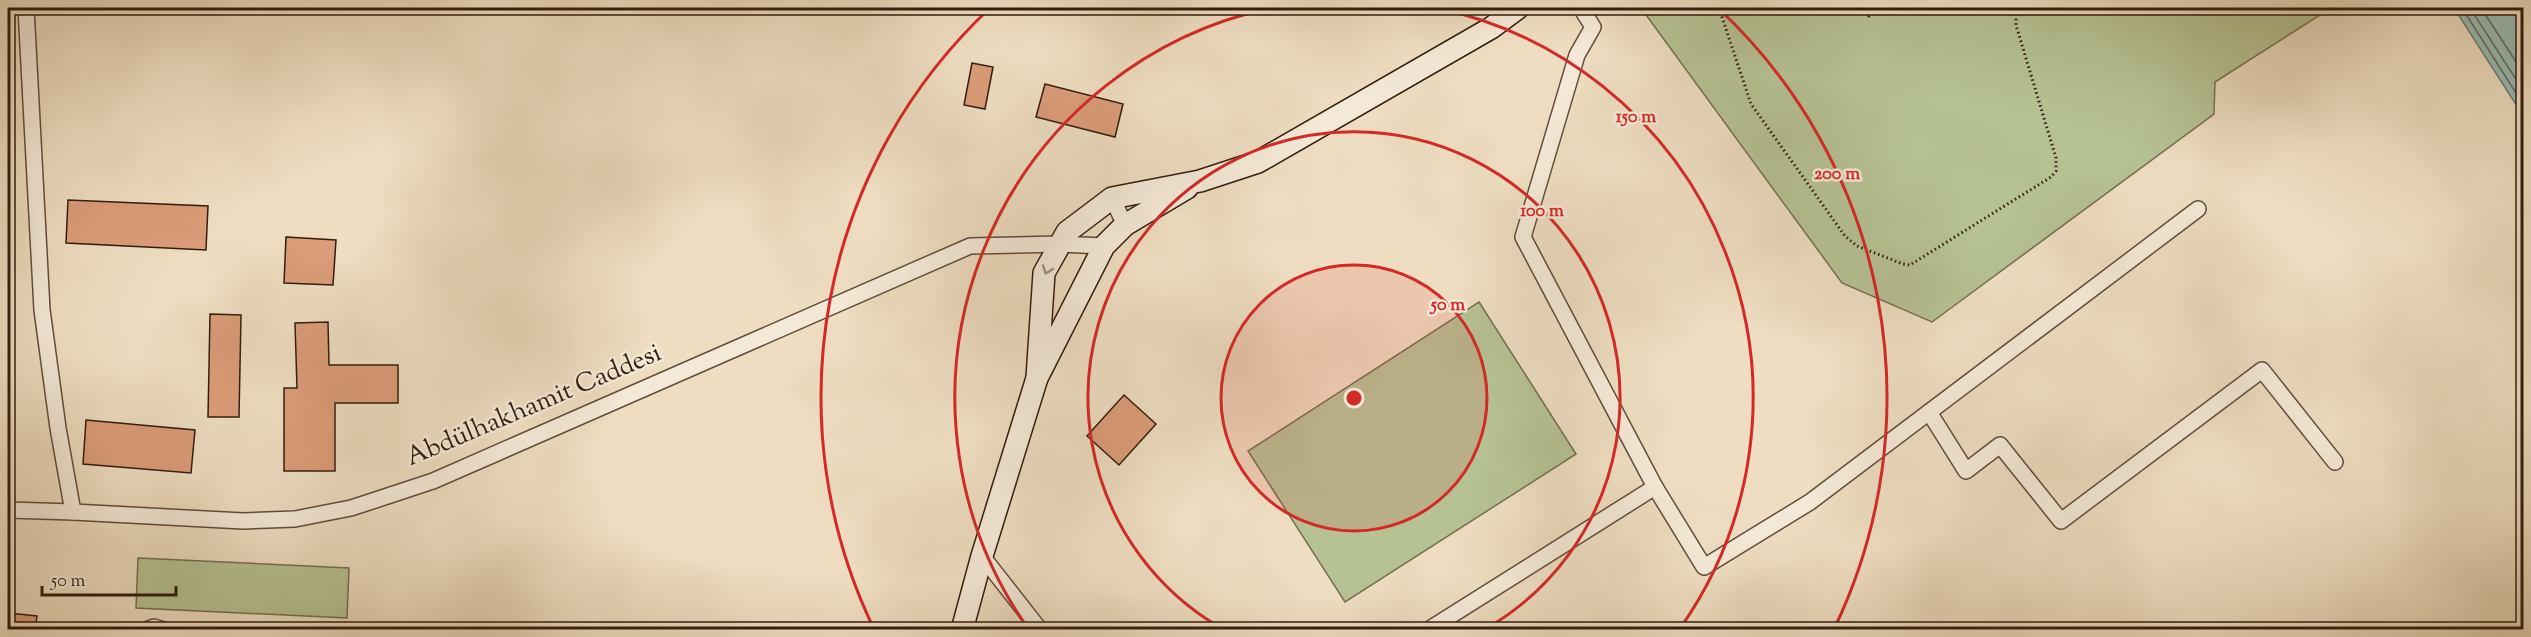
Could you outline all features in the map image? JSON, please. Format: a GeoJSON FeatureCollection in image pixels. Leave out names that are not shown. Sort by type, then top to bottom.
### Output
{"type":"FeatureCollection","features":[{"type":"Feature","properties":{"kind":"main road"},"geometry":{"type":"LineString","coordinates":[[1037,378],[1044,273],[1067,232],[1112,198],[1200,181],[1258,162],[1491,28],[1518,8]]}},
{"type":"Feature","properties":{"kind":"main road"},"geometry":{"type":"LineString","coordinates":[[962,630],[982,556],[1037,378],[1104,246],[1125,225],[1200,181]]}},
{"type":"Feature","properties":{"kind":"street"},"geometry":{"type":"LineString","coordinates":[[26,8],[42,310],[58,428],[73,512]]}},
{"type":"Feature","properties":{"kind":"street"},"geometry":{"type":"LineString","coordinates":[[1581,8],[1593,27],[1577,55],[1523,237],[1655,486],[1704,567],[1810,502],[2198,209]]}},
{"type":"Feature","properties":{"kind":"street"},"geometry":{"type":"LineString","coordinates":[[1112,198],[1125,225]]}},
{"type":"Feature","properties":{"kind":"street","name":"Abdülhakhamit Caddesi"},"geometry":{"type":"LineString","coordinates":[[8,510],[243,521],[295,519],[351,508],[433,481],[970,246],[1059,244],[1104,246]]}},
{"type":"Feature","properties":{"kind":"street"},"geometry":{"type":"LineString","coordinates":[[1929,412],[1966,471],[2000,445],[2061,521],[2262,370],[2335,462]]}},
{"type":"Feature","properties":{"kind":"street"},"geometry":{"type":"LineString","coordinates":[[1428,630],[1655,486]]}},
{"type":"Feature","properties":{"kind":"street"},"geometry":{"type":"LineString","coordinates":[[982,556],[1040,630]]}},
{"type":"Feature","properties":{"kind":"street"},"geometry":{"type":"LineString","coordinates":[[146,630],[154,627],[164,630]]}},
{"type":"Feature","properties":{"kind":"path"},"geometry":{"type":"LineString","coordinates":[[1719,8],[1750,104],[1850,242],[1910,265],[2051,177],[2056,171],[2056,158],[2016,25],[2016,8]]}},
{"type":"Feature","properties":{"kind":"path"},"geometry":{"type":"LineString","coordinates":[[1863,8],[1869,16],[1880,8]]}},
{"type":"Feature","properties":{"kind":"green space"},"geometry":{"type":"Polygon","coordinates":[[[1641,8],[2331,8],[2215,82],[2214,114],[1932,322],[1842,283],[1641,8]]]}},
{"type":"Feature","properties":{"kind":"green space"},"geometry":{"type":"Polygon","coordinates":[[[1479,302],[1576,454],[1345,602],[1248,451],[1479,302]]]}},
{"type":"Feature","properties":{"kind":"green space"},"geometry":{"type":"Polygon","coordinates":[[[138,558],[349,568],[347,618],[136,608],[138,558]]]}},
{"type":"Feature","properties":{"kind":"water"},"geometry":{"type":"Polygon","coordinates":[[[2454,8],[2523,8],[2523,98],[2515,103],[2454,8]]]}},
{"type":"Feature","properties":{"kind":"building"},"geometry":{"type":"Polygon","coordinates":[[[972,63],[993,67],[985,109],[964,105],[972,63]]]}},
{"type":"Feature","properties":{"kind":"building"},"geometry":{"type":"Polygon","coordinates":[[[1045,84],[1123,104],[1115,137],[1036,117],[1045,84]]]}},
{"type":"Feature","properties":{"kind":"building"},"geometry":{"type":"Polygon","coordinates":[[[68,200],[208,206],[206,250],[66,243],[68,200]]]}},
{"type":"Feature","properties":{"kind":"building"},"geometry":{"type":"Polygon","coordinates":[[[286,237],[336,240],[333,285],[284,283],[286,237]]]}},
{"type":"Feature","properties":{"kind":"building"},"geometry":{"type":"Polygon","coordinates":[[[210,314],[241,315],[239,417],[208,417],[210,314]]]}},
{"type":"Feature","properties":{"kind":"building"},"geometry":{"type":"Polygon","coordinates":[[[328,322],[329,365],[398,365],[398,403],[335,403],[335,471],[284,471],[284,388],[297,388],[295,323],[328,322]]]}},
{"type":"Feature","properties":{"kind":"building"},"geometry":{"type":"Polygon","coordinates":[[[1124,395],[1156,424],[1119,465],[1087,436],[1124,395]]]}},
{"type":"Feature","properties":{"kind":"building"},"geometry":{"type":"Polygon","coordinates":[[[86,420],[195,430],[191,473],[83,464],[86,420]]]}},
{"type":"Feature","properties":{"kind":"building"},"geometry":{"type":"Polygon","coordinates":[[[8,613],[37,616],[35,630],[8,630],[8,613]]]}}]}
